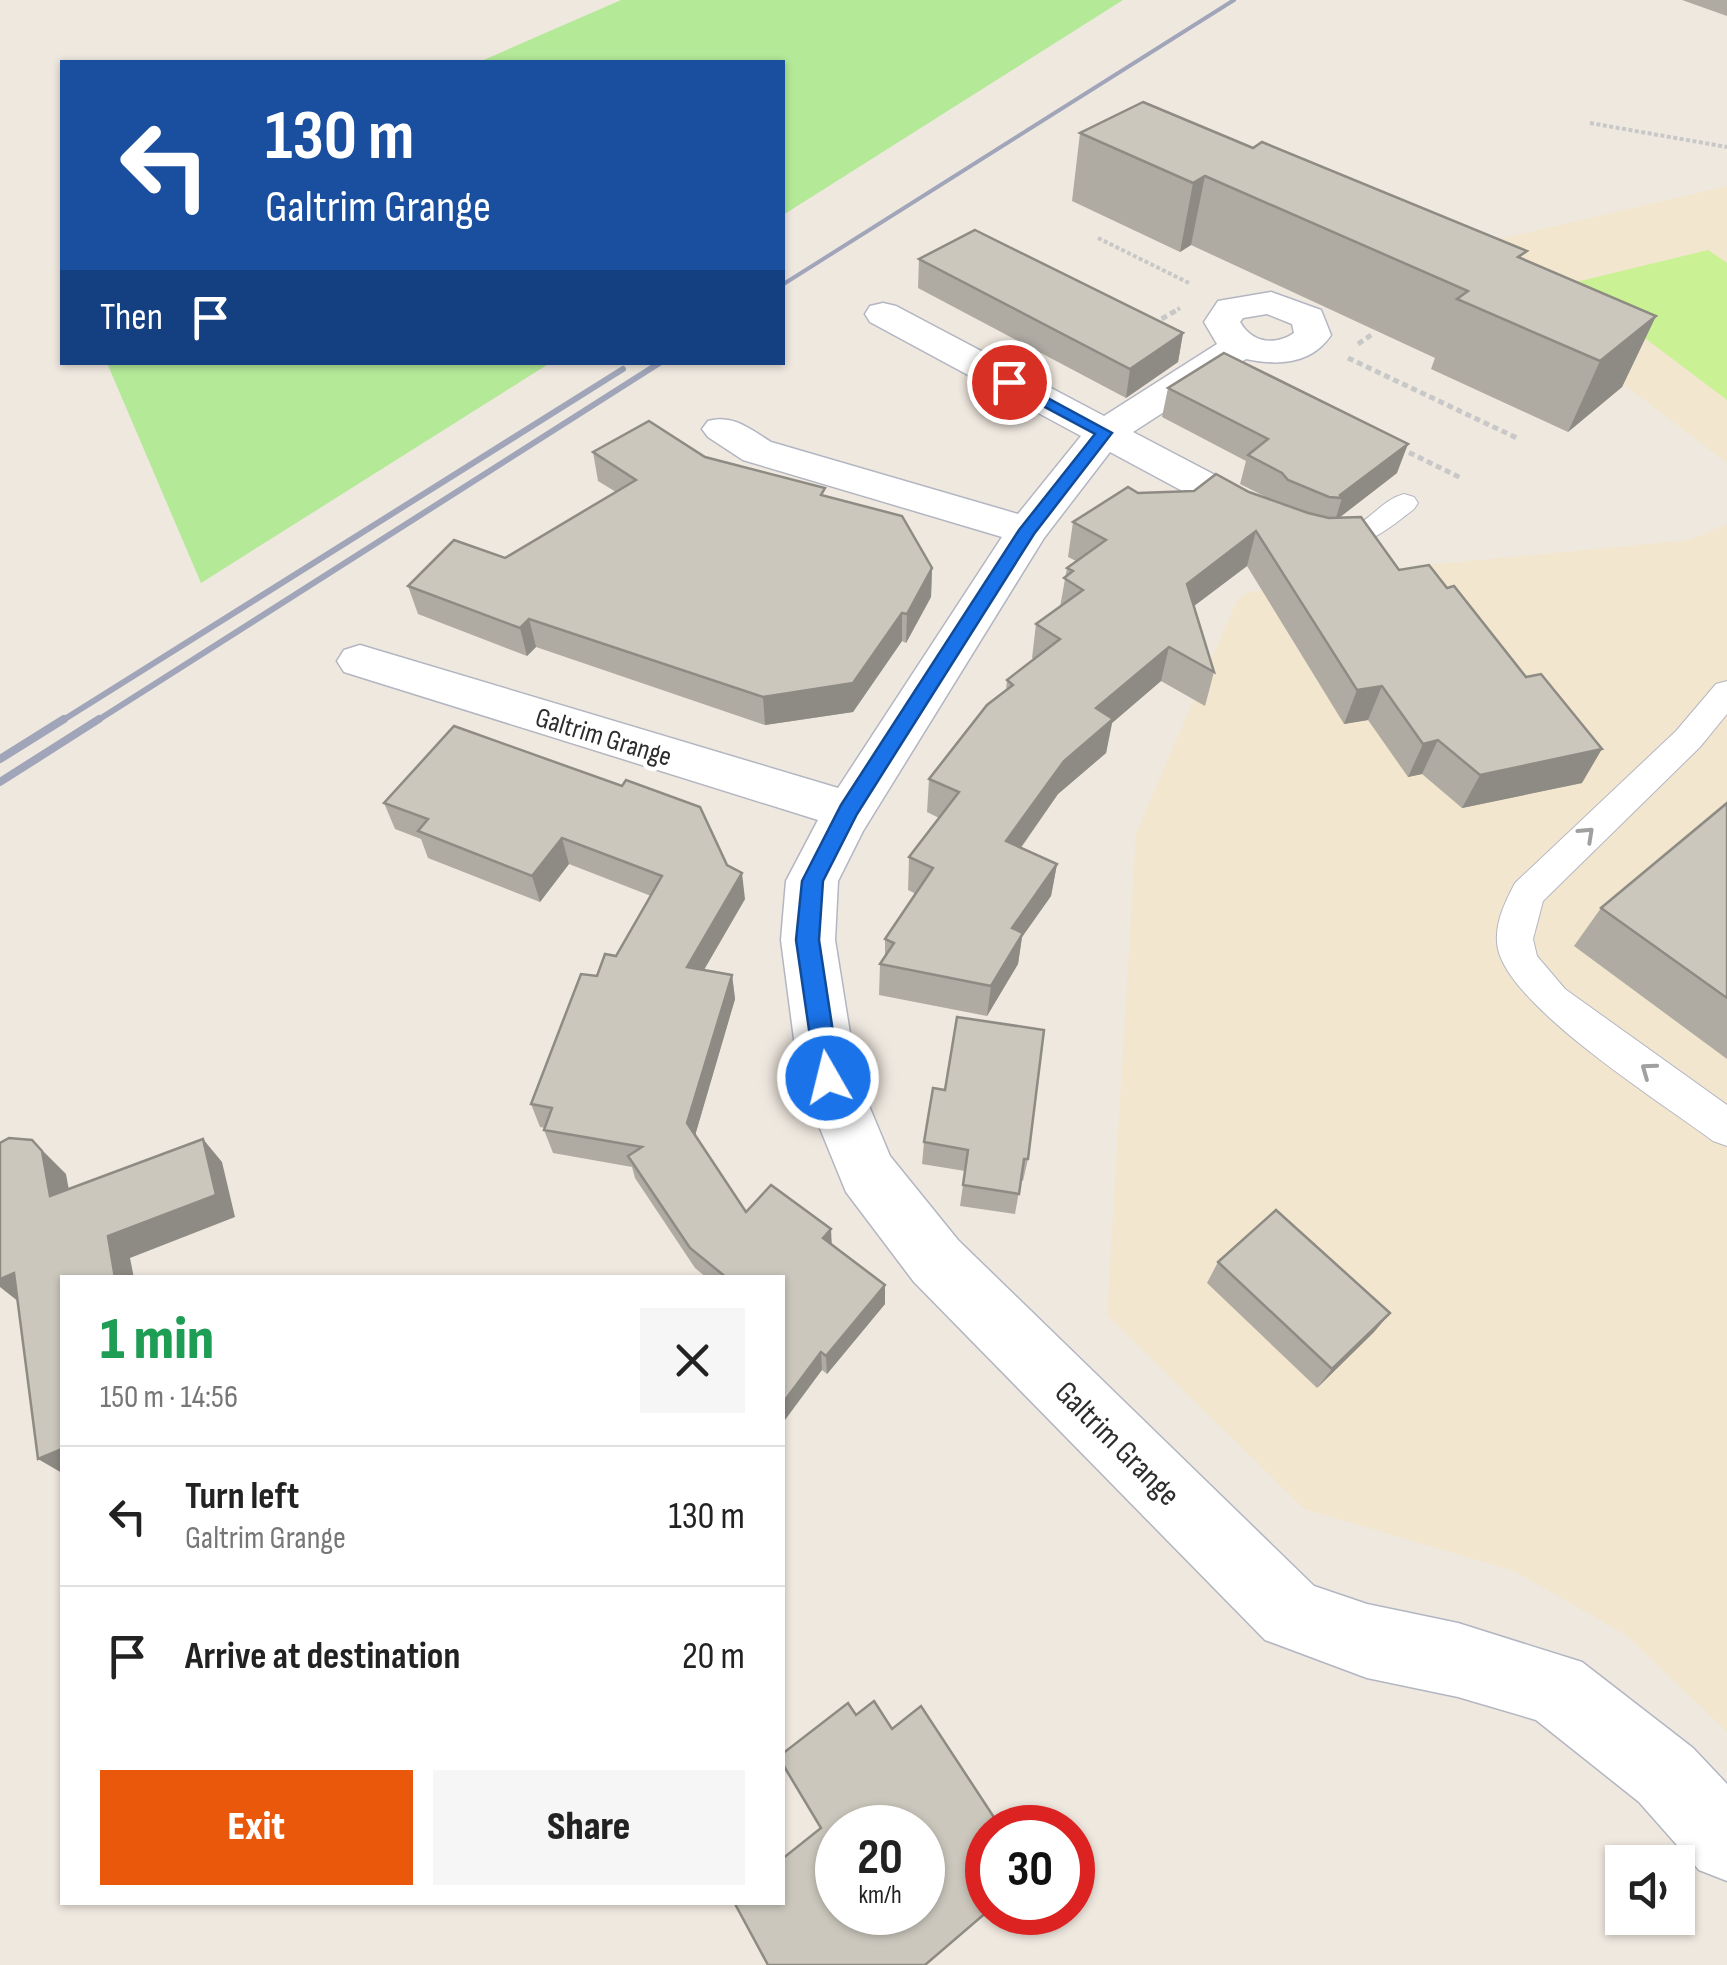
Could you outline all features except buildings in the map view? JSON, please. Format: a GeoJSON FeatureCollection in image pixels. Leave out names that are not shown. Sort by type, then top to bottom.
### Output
{"type":"FeatureCollection","features":[{"type":"Feature","properties":{"kind":"street"},"geometry":{"type":"LineString","coordinates":[[1270,303],[1298,311],[1313,326],[1308,342],[1286,352],[1242,345],[1230,338],[1222,322],[1224,315],[1237,306],[1270,303]]}},
{"type":"Feature","properties":{"kind":"street"},"geometry":{"type":"LineString","coordinates":[[883,314],[1280,526]]}},
{"type":"Feature","properties":{"kind":"street","name":"Galtrim Grange"},"geometry":{"type":"LineString","coordinates":[[1242,345],[1104,433],[1028,530],[848,810],[812,881],[808,940],[828,1078],[867,1174],[936,1261],[1291,1614],[1367,1641],[1458,1660],[1556,1688],[1666,1775],[1727,1842]]}},
{"type":"Feature","properties":{"kind":"street"},"geometry":{"type":"LineString","coordinates":[[722,429],[756,451],[1028,530]]}},
{"type":"Feature","properties":{"kind":"street","name":"Galtrim Grange"},"geometry":{"type":"LineString","coordinates":[[360,661],[848,810]]}},
{"type":"Feature","properties":{"kind":"lane"},"geometry":{"type":"LineString","coordinates":[[1280,526],[1328,539],[1360,536],[1404,503]]}},
{"type":"Feature","properties":{"kind":"lane"},"geometry":{"type":"LineString","coordinates":[[1727,692],[1688,739],[1528,893],[1514,922],[1516,951],[1532,980],[1552,1000],[1727,1128]]}},
{"type":"Feature","properties":{"kind":"path"},"geometry":{"type":"LineString","coordinates":[[1590,123],[1727,146]]}},
{"type":"Feature","properties":{"kind":"path"},"geometry":{"type":"LineString","coordinates":[[1098,238],[1237,306]]}},
{"type":"Feature","properties":{"kind":"path"},"geometry":{"type":"LineString","coordinates":[[1308,342],[1518,439]]}},
{"type":"Feature","properties":{"kind":"shaded area"},"geometry":{"type":"Polygon","coordinates":[[[1727,186],[1727,463],[1448,251],[1727,186]]]}},
{"type":"Feature","properties":{"kind":"shaded area"},"geometry":{"type":"Polygon","coordinates":[[[1727,524],[1727,1732],[1626,1635],[1514,1571],[1304,1509],[1107,1315],[1136,833],[1237,600],[1246,593],[1353,572],[1689,540],[1727,524]]]}},
{"type":"Feature","properties":{"kind":"green space"},"geometry":{"type":"Polygon","coordinates":[[[621,0],[1123,0],[785,214],[785,60],[484,60],[621,0]]]}},
{"type":"Feature","properties":{"kind":"green space"},"geometry":{"type":"Polygon","coordinates":[[[1708,250],[1727,263],[1727,400],[1572,283],[1708,250]]]}},
{"type":"Feature","properties":{"kind":"green space"},"geometry":{"type":"Polygon","coordinates":[[[108,365],[547,365],[201,583],[108,365]]]}},
{"type":"Feature","properties":{"kind":"railway"},"geometry":{"type":"LineString","coordinates":[[785,283],[1234,0]]}},
{"type":"Feature","properties":{"kind":"railway"},"geometry":{"type":"LineString","coordinates":[[95,722],[656,365]]}},
{"type":"Feature","properties":{"kind":"railway"},"geometry":{"type":"LineString","coordinates":[[60,722],[623,369]]}},
{"type":"Feature","properties":{"kind":"railway"},"geometry":{"type":"LineString","coordinates":[[0,759],[64,719]]}},
{"type":"Feature","properties":{"kind":"railway"},"geometry":{"type":"LineString","coordinates":[[0,782],[99,719]]}},
{"type":"Feature","properties":{"kind":"route"},"geometry":{"type":"LineString","coordinates":[[828,1078],[808,940],[812,881],[848,810],[1028,530],[1104,433],[1009,382]]}}]}
